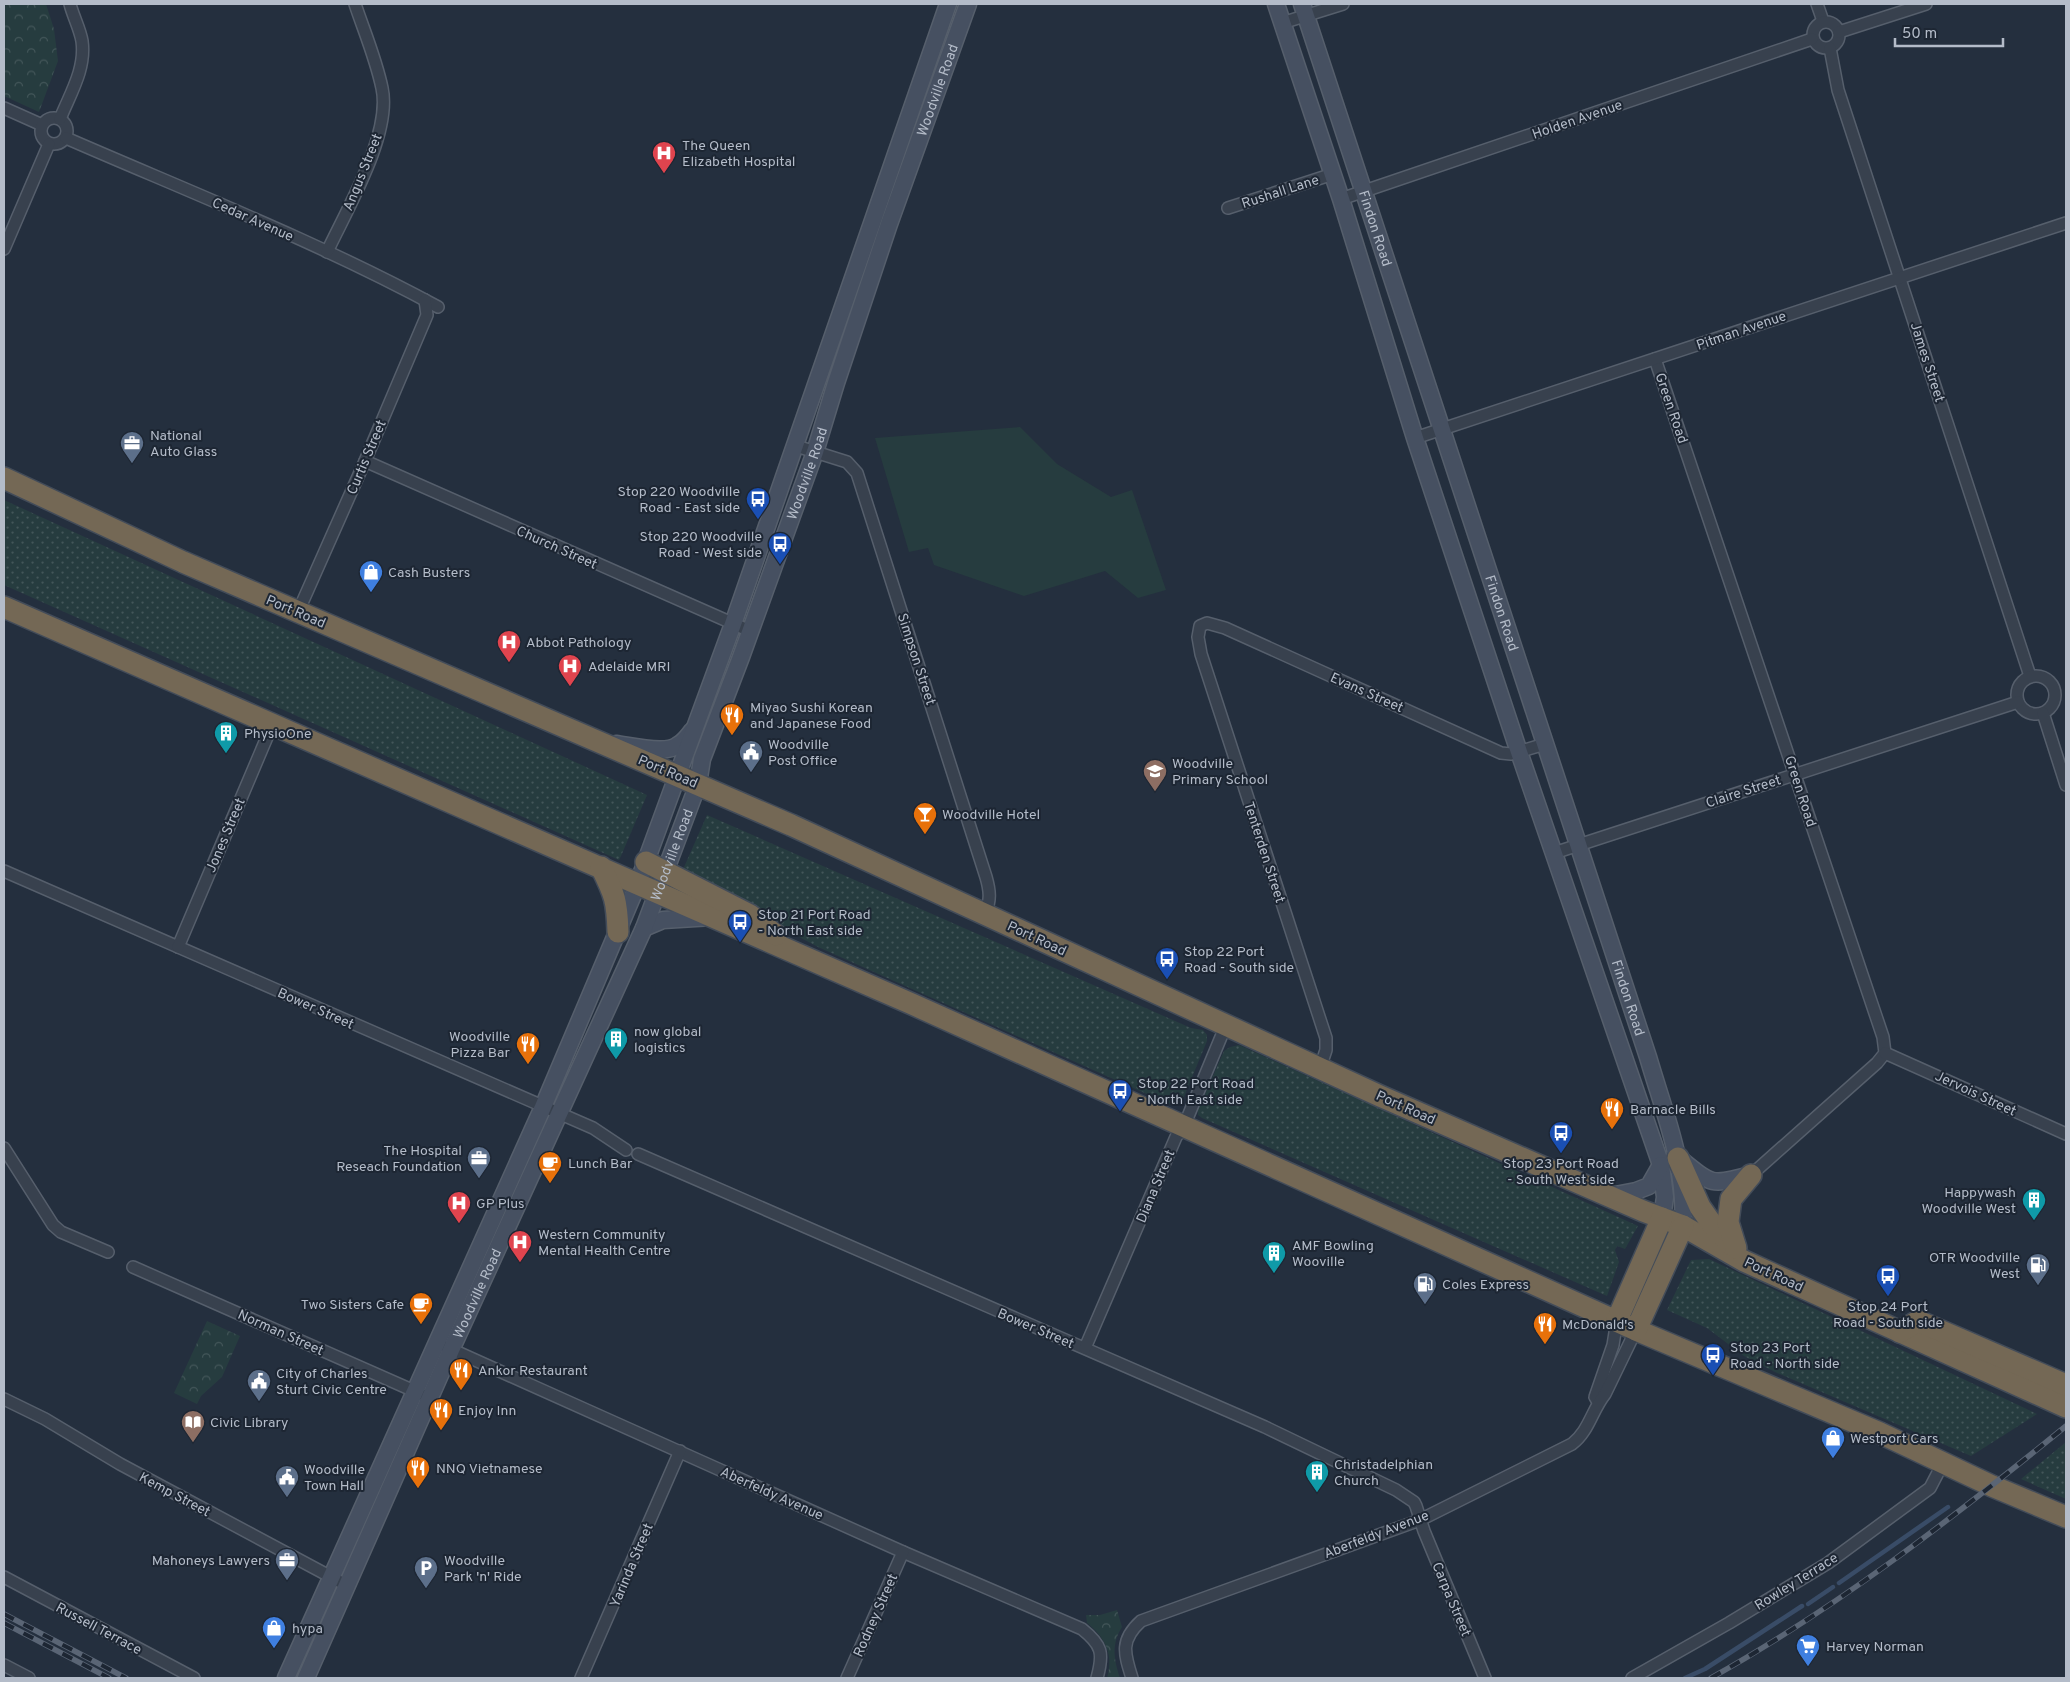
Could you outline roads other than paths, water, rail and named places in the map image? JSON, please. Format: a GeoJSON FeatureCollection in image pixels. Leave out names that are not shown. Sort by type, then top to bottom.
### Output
{"type":"FeatureCollection","features":[{"type":"Feature","properties":{"kind":"highway","name":"Port Road"},"geometry":{"type":"LineString","coordinates":[[4,478],[183,562],[791,825],[1320,1068],[1610,1196],[1683,1226],[1744,1261],[2066,1407]]}},
{"type":"Feature","properties":{"kind":"highway"},"geometry":{"type":"LineString","coordinates":[[4,607],[601,867],[750,914],[802,955]]}},
{"type":"Feature","properties":{"kind":"highway"},"geometry":{"type":"LineString","coordinates":[[646,862],[653,882],[714,917],[1636,1330],[1880,1433],[2066,1517]]}},
{"type":"Feature","properties":{"kind":"highway"},"geometry":{"type":"LineString","coordinates":[[601,867],[618,905],[618,932]]}},
{"type":"Feature","properties":{"kind":"highway"},"geometry":{"type":"LineString","coordinates":[[1670,1162],[1705,1215],[1744,1261]]}},
{"type":"Feature","properties":{"kind":"highway"},"geometry":{"type":"LineString","coordinates":[[1744,1261],[1733,1242],[1728,1222],[1732,1199],[1751,1175]]}},
{"type":"Feature","properties":{"kind":"highway"},"geometry":{"type":"LineString","coordinates":[[1617,1320],[1662,1218]]}},
{"type":"Feature","properties":{"kind":"highway"},"geometry":{"type":"LineString","coordinates":[[1636,1330],[1683,1226]]}},
{"type":"Feature","properties":{"kind":"highway"},"geometry":{"type":"LineString","coordinates":[[1900,1332],[1918,1321],[2066,1386]]}},
{"type":"Feature","properties":{"kind":"main road","name":"Woodville Road"},"geometry":{"type":"LineString","coordinates":[[646,862],[733,624],[793,445],[834,334],[848,287],[948,4]]}},
{"type":"Feature","properties":{"kind":"main road","name":"Woodville Road"},"geometry":{"type":"LineString","coordinates":[[444,1347],[618,932],[653,882],[698,784],[702,759],[815,452],[889,224],[968,4]]}},
{"type":"Feature","properties":{"kind":"main road","name":"Findon Road"},"geometry":{"type":"LineString","coordinates":[[1276,4],[1333,174],[1415,438],[1519,752],[1554,853],[1685,1204],[1683,1226]]}},
{"type":"Feature","properties":{"kind":"main road","name":"Findon Road"},"geometry":{"type":"LineString","coordinates":[[1304,10],[1648,1057],[1670,1162],[1662,1218]]}},
{"type":"Feature","properties":{"kind":"main road"},"geometry":{"type":"LineString","coordinates":[[599,742],[649,749],[670,748],[677,746],[696,727]]}},
{"type":"Feature","properties":{"kind":"main road","name":"Woodville Road"},"geometry":{"type":"LineString","coordinates":[[286,1678],[331,1577],[559,1114],[644,928],[653,882]]}},
{"type":"Feature","properties":{"kind":"main road"},"geometry":{"type":"LineString","coordinates":[[644,928],[663,920],[714,917]]}},
{"type":"Feature","properties":{"kind":"main road"},"geometry":{"type":"LineString","coordinates":[[1610,1196],[1636,1191],[1649,1186],[1670,1162],[1706,1180],[1718,1183],[1751,1175]]}},
{"type":"Feature","properties":{"kind":"main road","name":"Woodville Road"},"geometry":{"type":"LineString","coordinates":[[306,1678],[348,1586],[422,1395]]}},
{"type":"Feature","properties":{"kind":"street"},"geometry":{"type":"LineString","coordinates":[[60,119],[78,78],[82,60],[82,41],[70,4]]}},
{"type":"Feature","properties":{"kind":"street","name":"Angus Street"},"geometry":{"type":"LineString","coordinates":[[328,252],[375,149],[384,113],[382,88],[355,4]]}},
{"type":"Feature","properties":{"kind":"street"},"geometry":{"type":"LineString","coordinates":[[1282,23],[1304,10],[1343,4]]}},
{"type":"Feature","properties":{"kind":"street"},"geometry":{"type":"LineString","coordinates":[[1817,4],[1822,21]]}},
{"type":"Feature","properties":{"kind":"street"},"geometry":{"type":"LineString","coordinates":[[1839,32],[1926,4]]}},
{"type":"Feature","properties":{"kind":"street"},"geometry":{"type":"LineString","coordinates":[[1822,21],[1833,23],[1839,32],[1838,41],[1830,48],[1819,47],[1812,39],[1814,28],[1822,21]]}},
{"type":"Feature","properties":{"kind":"street","name":"Holden Avenue"},"geometry":{"type":"LineString","coordinates":[[1341,200],[1812,39]]}},
{"type":"Feature","properties":{"kind":"street","name":"James Street"},"geometry":{"type":"LineString","coordinates":[[1830,48],[1838,90],[2030,676]]}},
{"type":"Feature","properties":{"kind":"street"},"geometry":{"type":"LineString","coordinates":[[4,108],[42,125]]}},
{"type":"Feature","properties":{"kind":"street"},"geometry":{"type":"LineString","coordinates":[[50,118],[60,119],[65,124],[66,138],[57,144],[49,144],[42,136],[42,125],[50,118]]}},
{"type":"Feature","properties":{"kind":"street","name":"Cedar Avenue"},"geometry":{"type":"LineString","coordinates":[[66,138],[328,252],[414,292],[438,307]]}},
{"type":"Feature","properties":{"kind":"street"},"geometry":{"type":"LineString","coordinates":[[4,249],[49,144]]}},
{"type":"Feature","properties":{"kind":"street","name":"Rushall Lane"},"geometry":{"type":"LineString","coordinates":[[1228,208],[1333,174]]}},
{"type":"Feature","properties":{"kind":"street","name":"Pitman Avenue"},"geometry":{"type":"LineString","coordinates":[[1415,438],[2066,223]]}},
{"type":"Feature","properties":{"kind":"street","name":"Curtis Street"},"geometry":{"type":"LineString","coordinates":[[298,612],[427,315],[425,300]]}},
{"type":"Feature","properties":{"kind":"street","name":"Green Road"},"geometry":{"type":"LineString","coordinates":[[1655,359],[1796,773],[1883,1037],[1885,1053]]}},
{"type":"Feature","properties":{"kind":"street","name":"Simpson Street"},"geometry":{"type":"LineString","coordinates":[[793,445],[847,462],[857,473],[990,890],[990,902],[985,914]]}},
{"type":"Feature","properties":{"kind":"street","name":"Church Street"},"geometry":{"type":"LineString","coordinates":[[365,461],[750,631]]}},
{"type":"Feature","properties":{"kind":"street","name":"Evans Street"},"geometry":{"type":"LineString","coordinates":[[1198,636],[1200,626],[1207,623],[1225,628],[1501,753],[1511,754],[1545,744]]}},
{"type":"Feature","properties":{"kind":"street","name":"Tenterden Street"},"geometry":{"type":"LineString","coordinates":[[1198,636],[1201,654],[1213,693],[1326,1038],[1326,1050],[1320,1068]]}},
{"type":"Feature","properties":{"kind":"street"},"geometry":{"type":"LineString","coordinates":[[2030,676],[2042,676],[2052,683],[2054,688],[2056,694],[2052,706],[2043,713],[2037,714],[2025,711],[2018,702],[2016,696],[2020,684],[2030,676]]}},
{"type":"Feature","properties":{"kind":"street"},"geometry":{"type":"LineString","coordinates":[[2054,688],[2066,684]]}},
{"type":"Feature","properties":{"kind":"street","name":"Claire Street"},"geometry":{"type":"LineString","coordinates":[[1554,853],[2018,702]]}},
{"type":"Feature","properties":{"kind":"street"},"geometry":{"type":"LineString","coordinates":[[2043,713],[2066,785]]}},
{"type":"Feature","properties":{"kind":"street","name":"Jones Street"},"geometry":{"type":"LineString","coordinates":[[178,947],[272,723]]}},
{"type":"Feature","properties":{"kind":"street","name":"Bower Street"},"geometry":{"type":"LineString","coordinates":[[4,870],[593,1128],[626,1150]]}},
{"type":"Feature","properties":{"kind":"street","name":"Diana Street"},"geometry":{"type":"LineString","coordinates":[[1085,1348],[1176,1137],[1184,1126],[1226,1025]]}},
{"type":"Feature","properties":{"kind":"street"},"geometry":{"type":"LineString","coordinates":[[1751,1175],[1877,1063],[1885,1053]]}},
{"type":"Feature","properties":{"kind":"street","name":"Jervois Street"},"geometry":{"type":"LineString","coordinates":[[1885,1053],[2066,1134]]}},
{"type":"Feature","properties":{"kind":"street"},"geometry":{"type":"LineString","coordinates":[[4,1148],[53,1225],[61,1232],[108,1252]]}},
{"type":"Feature","properties":{"kind":"street","name":"Bower Street"},"geometry":{"type":"LineString","coordinates":[[638,1154],[1265,1427],[1396,1490],[1414,1502],[1420,1520]]}},
{"type":"Feature","properties":{"kind":"street","name":"Norman Street"},"geometry":{"type":"LineString","coordinates":[[133,1267],[422,1395]]}},
{"type":"Feature","properties":{"kind":"street","name":"Aberfeldy Avenue"},"geometry":{"type":"LineString","coordinates":[[1598,1402],[1595,1396],[1613,1344],[1617,1320]]}},
{"type":"Feature","properties":{"kind":"street","name":"Aberfeldy Avenue"},"geometry":{"type":"LineString","coordinates":[[1132,1678],[1125,1647],[1130,1631],[1141,1621],[1174,1607],[1420,1520],[1572,1444],[1581,1437],[1598,1402],[1605,1394],[1636,1330]]}},
{"type":"Feature","properties":{"kind":"street","name":"Aberfeldy Avenue"},"geometry":{"type":"LineString","coordinates":[[444,1347],[903,1552],[1082,1629],[1095,1639],[1100,1650],[1102,1662],[1097,1678]]}},
{"type":"Feature","properties":{"kind":"street","name":"Kemp Street"},"geometry":{"type":"LineString","coordinates":[[4,1399],[46,1419],[120,1464],[348,1586]]}},
{"type":"Feature","properties":{"kind":"street","name":"Yarinda Street"},"geometry":{"type":"LineString","coordinates":[[582,1678],[680,1451]]}},
{"type":"Feature","properties":{"kind":"street","name":"Rowley Terrace"},"geometry":{"type":"LineString","coordinates":[[1632,1678],[1730,1623],[1828,1562],[1930,1488],[1943,1463]]}},
{"type":"Feature","properties":{"kind":"street","name":"Carpa Street"},"geometry":{"type":"LineString","coordinates":[[1420,1520],[1485,1678]]}},
{"type":"Feature","properties":{"kind":"street","name":"Rodney Street"},"geometry":{"type":"LineString","coordinates":[[847,1678],[903,1552]]}},
{"type":"Feature","properties":{"kind":"street","name":"Russell Terrace"},"geometry":{"type":"LineString","coordinates":[[4,1577],[194,1678]]}},
{"type":"Feature","properties":{"kind":"street"},"geometry":{"type":"LineString","coordinates":[[4,1665],[29,1678]]}},
{"type":"Feature","properties":{"kind":"waterway"},"geometry":{"type":"LineString","coordinates":[[1839,1583],[1948,1507]]}},
{"type":"Feature","properties":{"kind":"waterway"},"geometry":{"type":"LineString","coordinates":[[1808,1604],[1833,1587]]}},
{"type":"Feature","properties":{"kind":"waterway"},"geometry":{"type":"LineString","coordinates":[[1685,1678],[1705,1669],[1802,1606]]}},
{"type":"Feature","properties":{"kind":"railway"},"geometry":{"type":"LineString","coordinates":[[1711,1678],[1804,1622],[1894,1560],[2066,1426]]}},
{"type":"Feature","properties":{"kind":"railway"},"geometry":{"type":"LineString","coordinates":[[4,1614],[126,1678]]}},
{"type":"Feature","properties":{"kind":"railway"},"geometry":{"type":"LineString","coordinates":[[4,1623],[109,1678]]}},
{"type":"Feature","properties":{"kind":"place","name":"The Queen Elizabeth Hospital"},"geometry":{"type":"Point","coordinates":[664,174]}},
{"type":"Feature","properties":{"kind":"place","name":"National Auto Glass"},"geometry":{"type":"Point","coordinates":[132,464]}},
{"type":"Feature","properties":{"kind":"place","name":"Stop 220 Woodville Road - East side"},"geometry":{"type":"Point","coordinates":[758,520]}},
{"type":"Feature","properties":{"kind":"place","name":"Stop 220 Woodville Road - West side"},"geometry":{"type":"Point","coordinates":[780,565]}},
{"type":"Feature","properties":{"kind":"place","name":"Cash Busters"},"geometry":{"type":"Point","coordinates":[371,593]}},
{"type":"Feature","properties":{"kind":"place","name":"Abbot Pathology"},"geometry":{"type":"Point","coordinates":[509,663]}},
{"type":"Feature","properties":{"kind":"place","name":"Adelaide MRI"},"geometry":{"type":"Point","coordinates":[570,687]}},
{"type":"Feature","properties":{"kind":"place","name":"Miyao Sushi Korean and Japanese Food"},"geometry":{"type":"Point","coordinates":[732,736]}},
{"type":"Feature","properties":{"kind":"place","name":"PhysioOne"},"geometry":{"type":"Point","coordinates":[226,754]}},
{"type":"Feature","properties":{"kind":"place","name":"Woodville Post Office"},"geometry":{"type":"Point","coordinates":[751,773]}},
{"type":"Feature","properties":{"kind":"place","name":"Woodville Primary School"},"geometry":{"type":"Point","coordinates":[1155,792]}},
{"type":"Feature","properties":{"kind":"place","name":"Woodville Hotel"},"geometry":{"type":"Point","coordinates":[925,835]}},
{"type":"Feature","properties":{"kind":"place","name":"Stop 21 Port Road - North East side"},"geometry":{"type":"Point","coordinates":[740,943]}},
{"type":"Feature","properties":{"kind":"place","name":"Stop 22 Port Road - South side"},"geometry":{"type":"Point","coordinates":[1167,980]}},
{"type":"Feature","properties":{"kind":"place","name":"now global logistics"},"geometry":{"type":"Point","coordinates":[616,1060]}},
{"type":"Feature","properties":{"kind":"place","name":"Woodville Pizza Bar"},"geometry":{"type":"Point","coordinates":[528,1065]}},
{"type":"Feature","properties":{"kind":"place","name":"Stop 22 Port Road - North East side"},"geometry":{"type":"Point","coordinates":[1120,1112]}},
{"type":"Feature","properties":{"kind":"place","name":"Barnacle Bills"},"geometry":{"type":"Point","coordinates":[1612,1130]}},
{"type":"Feature","properties":{"kind":"place","name":"Stop 23 Port Road - South West side"},"geometry":{"type":"Point","coordinates":[1561,1154]}},
{"type":"Feature","properties":{"kind":"place","name":"The Hospital Reseach Foundation"},"geometry":{"type":"Point","coordinates":[479,1179]}},
{"type":"Feature","properties":{"kind":"place","name":"Lunch Bar"},"geometry":{"type":"Point","coordinates":[550,1184]}},
{"type":"Feature","properties":{"kind":"place","name":"Happywash Woodville West"},"geometry":{"type":"Point","coordinates":[2034,1221]}},
{"type":"Feature","properties":{"kind":"place","name":"GP Plus"},"geometry":{"type":"Point","coordinates":[459,1224]}},
{"type":"Feature","properties":{"kind":"place","name":"Western Community Mental Health Centre"},"geometry":{"type":"Point","coordinates":[520,1263]}},
{"type":"Feature","properties":{"kind":"place","name":"AMF Bowling Wooville"},"geometry":{"type":"Point","coordinates":[1274,1274]}},
{"type":"Feature","properties":{"kind":"place","name":"OTR Woodville West"},"geometry":{"type":"Point","coordinates":[2038,1286]}},
{"type":"Feature","properties":{"kind":"place","name":"Stop 24 Port Road - South side"},"geometry":{"type":"Point","coordinates":[1888,1297]}},
{"type":"Feature","properties":{"kind":"place","name":"Coles Express"},"geometry":{"type":"Point","coordinates":[1425,1305]}},
{"type":"Feature","properties":{"kind":"place","name":"Two Sisters Cafe"},"geometry":{"type":"Point","coordinates":[421,1325]}},
{"type":"Feature","properties":{"kind":"place","name":"McDonald's"},"geometry":{"type":"Point","coordinates":[1545,1345]}},
{"type":"Feature","properties":{"kind":"place","name":"Stop 23 Port Road - North side"},"geometry":{"type":"Point","coordinates":[1713,1376]}},
{"type":"Feature","properties":{"kind":"place","name":"Ankor Restaurant"},"geometry":{"type":"Point","coordinates":[461,1391]}},
{"type":"Feature","properties":{"kind":"place","name":"City of Charles Sturt Civic Centre"},"geometry":{"type":"Point","coordinates":[259,1402]}},
{"type":"Feature","properties":{"kind":"place","name":"Enjoy Inn"},"geometry":{"type":"Point","coordinates":[441,1431]}},
{"type":"Feature","properties":{"kind":"place","name":"Civic Library"},"geometry":{"type":"Point","coordinates":[193,1443]}},
{"type":"Feature","properties":{"kind":"place","name":"Westport Cars"},"geometry":{"type":"Point","coordinates":[1833,1459]}},
{"type":"Feature","properties":{"kind":"place","name":"NNQ Vietnamese"},"geometry":{"type":"Point","coordinates":[418,1489]}},
{"type":"Feature","properties":{"kind":"place","name":"Christadelphian Church"},"geometry":{"type":"Point","coordinates":[1317,1493]}},
{"type":"Feature","properties":{"kind":"place","name":"Woodville Town Hall"},"geometry":{"type":"Point","coordinates":[287,1498]}},
{"type":"Feature","properties":{"kind":"place","name":"Mahoneys Lawyers"},"geometry":{"type":"Point","coordinates":[287,1581]}},
{"type":"Feature","properties":{"kind":"place","name":"Woodville Park 'n' Ride"},"geometry":{"type":"Point","coordinates":[426,1589]}},
{"type":"Feature","properties":{"kind":"place","name":"hypa"},"geometry":{"type":"Point","coordinates":[274,1649]}},
{"type":"Feature","properties":{"kind":"place","name":"Harvey Norman"},"geometry":{"type":"Point","coordinates":[1808,1667]}}]}
